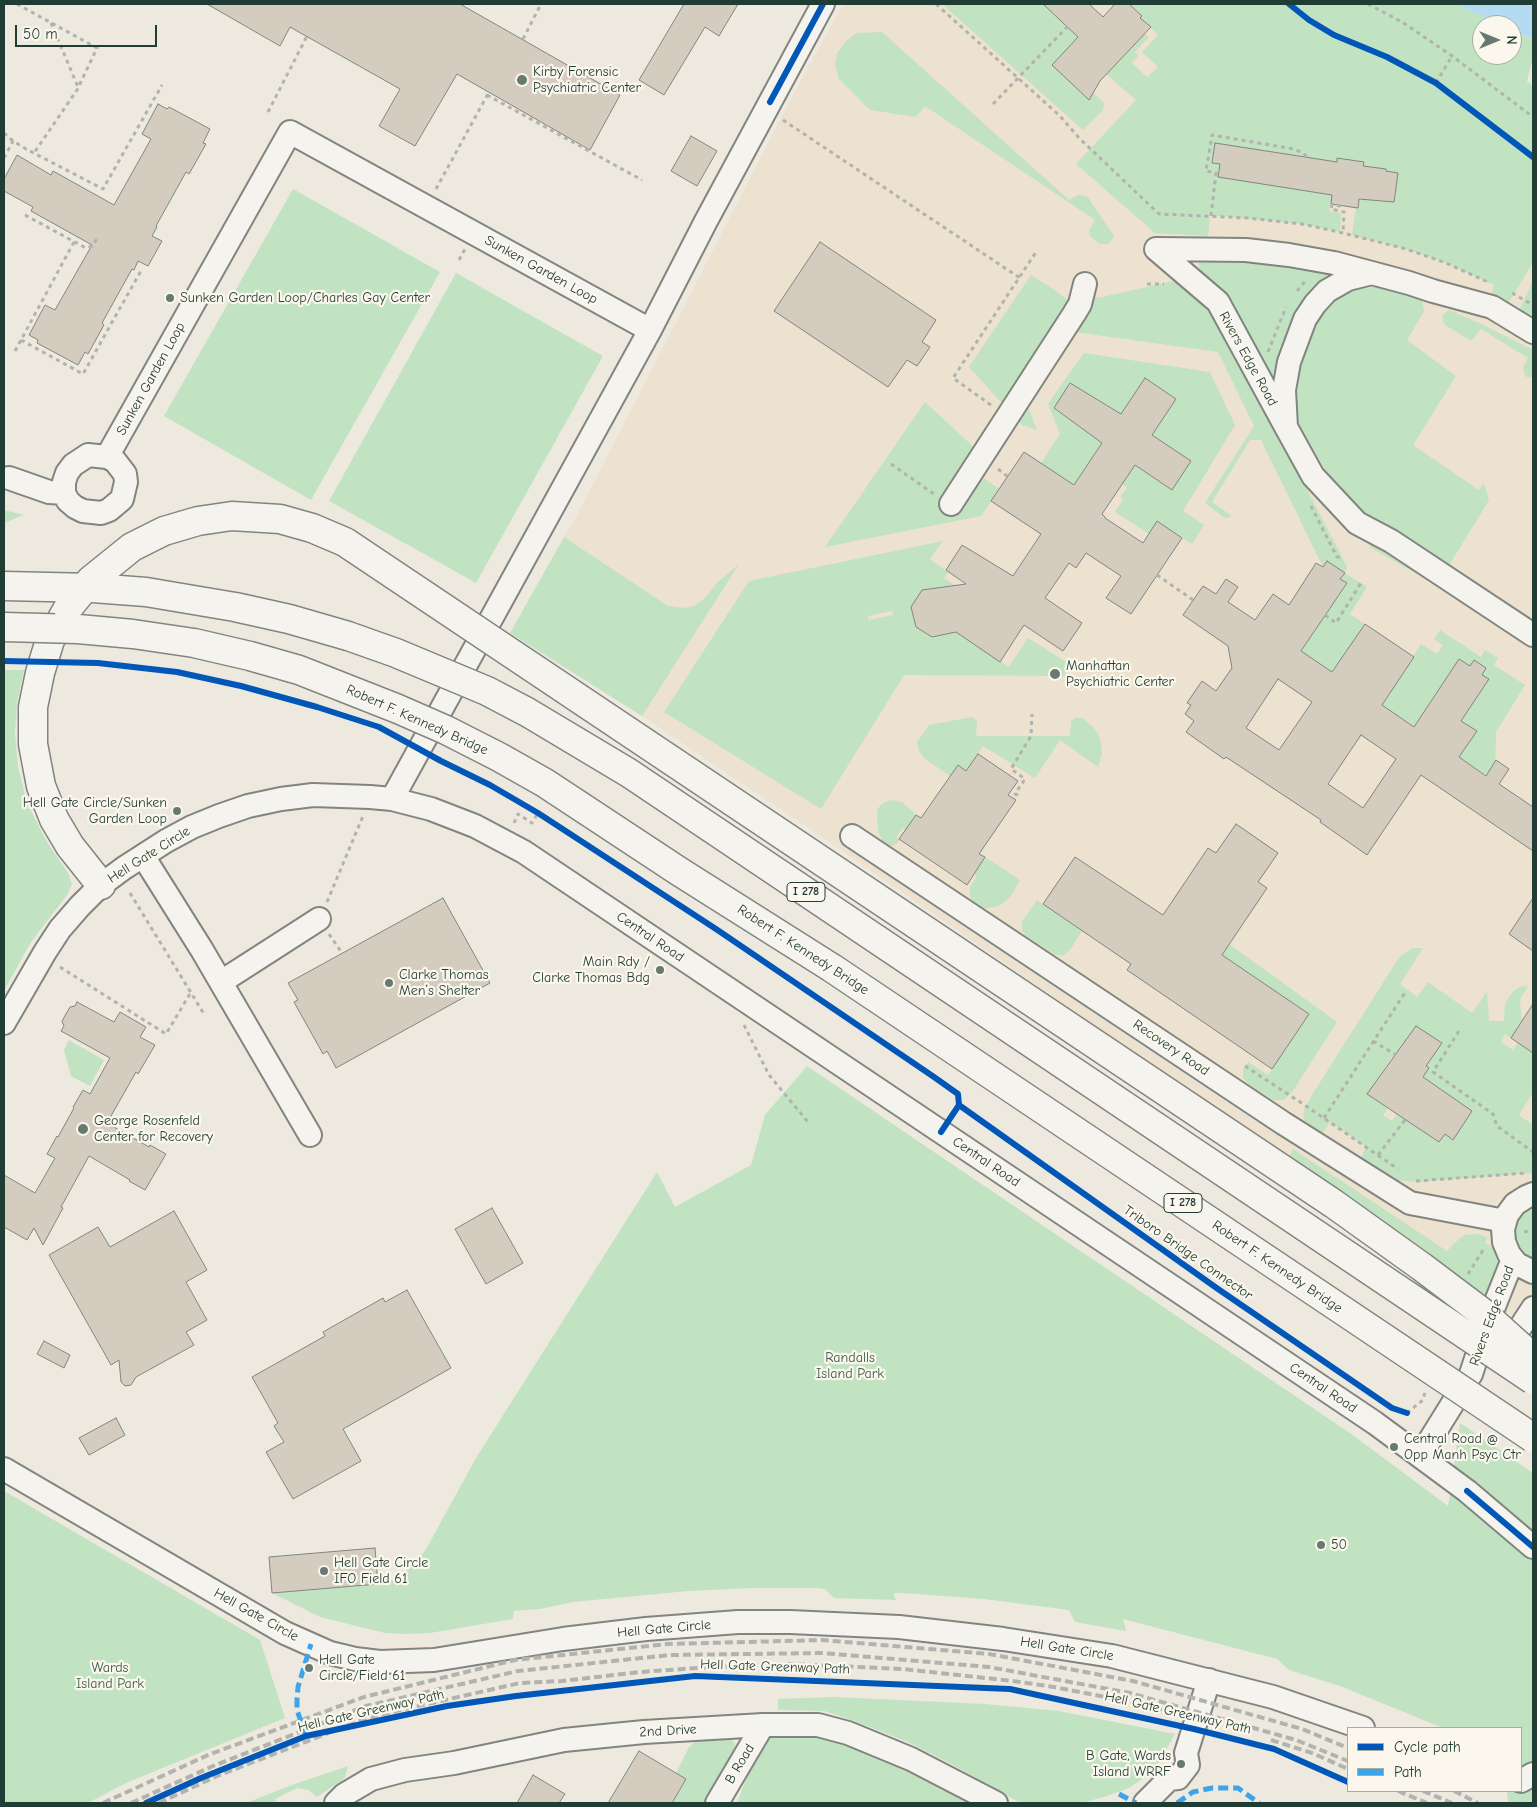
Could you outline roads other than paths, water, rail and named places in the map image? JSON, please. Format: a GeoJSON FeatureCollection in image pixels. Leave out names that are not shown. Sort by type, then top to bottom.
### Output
{"type":"FeatureCollection","features":[{"type":"Feature","properties":{"kind":"highway"},"geometry":{"type":"LineString","coordinates":[[101,886],[70,846],[54,819],[41,786],[33,744],[33,707],[40,673],[50,640],[68,608],[91,580],[132,547],[164,530],[198,521],[232,516],[280,519],[312,528],[345,542],[1334,1204],[1422,1266],[1483,1313],[1533,1358]]}},
{"type":"Feature","properties":{"kind":"highway","name":"I 278"},"geometry":{"type":"LineString","coordinates":[[4,586],[146,592],[235,607],[289,619],[348,636],[396,653],[479,688],[527,712],[629,773],[1533,1380]]}},
{"type":"Feature","properties":{"kind":"highway","name":"Robert F. Kennedy Bridge"},"geometry":{"type":"LineString","coordinates":[[4,627],[78,629],[133,634],[194,643],[250,656],[299,670],[398,709],[446,730],[499,757],[545,783],[680,872],[832,968],[1533,1438]]}},
{"type":"Feature","properties":{"kind":"street"},"geometry":{"type":"LineString","coordinates":[[392,799],[650,330],[823,4]]}},
{"type":"Feature","properties":{"kind":"street","name":"Sunken Garden Loop"},"geometry":{"type":"LineString","coordinates":[[107,457],[290,132],[650,330]]}},
{"type":"Feature","properties":{"kind":"street","name":"Rivers Edge Road"},"geometry":{"type":"LineString","coordinates":[[1286,427],[1218,302],[1156,249],[1246,250],[1334,263],[1492,307],[1533,332]]}},
{"type":"Feature","properties":{"kind":"street","name":"Rivers Edge Road"},"geometry":{"type":"LineString","coordinates":[[1286,427],[1284,390],[1289,362],[1306,319],[1315,304],[1327,291],[1348,279],[1372,273]]}},
{"type":"Feature","properties":{"kind":"street"},"geometry":{"type":"LineString","coordinates":[[950,504],[1074,314],[1080,304],[1085,284]]}},
{"type":"Feature","properties":{"kind":"street"},"geometry":{"type":"LineString","coordinates":[[1286,427],[1313,476],[1357,523],[1390,541],[1533,635]]}},
{"type":"Feature","properties":{"kind":"street"},"geometry":{"type":"LineString","coordinates":[[88,454],[107,457],[115,461],[125,474],[126,482],[122,499],[116,506],[101,513],[83,511],[75,507],[68,501],[64,493],[64,482],[67,473],[80,459],[88,454]]}},
{"type":"Feature","properties":{"kind":"street"},"geometry":{"type":"LineString","coordinates":[[9,478],[42,490],[64,493]]}},
{"type":"Feature","properties":{"kind":"street","name":"Hell Gate Circle"},"geometry":{"type":"LineString","coordinates":[[4,1024],[29,977],[60,929],[101,886],[142,856],[192,827],[248,806],[281,799],[313,796],[392,799]]}},
{"type":"Feature","properties":{"kind":"street","name":"Central Road"},"geometry":{"type":"LineString","coordinates":[[392,799],[457,818],[524,852],[1375,1423],[1467,1491],[1533,1547]]}},
{"type":"Feature","properties":{"kind":"street","name":"Recovery Road"},"geometry":{"type":"LineString","coordinates":[[852,836],[1283,1123],[1410,1203],[1505,1221]]}},
{"type":"Feature","properties":{"kind":"street"},"geometry":{"type":"LineString","coordinates":[[142,856],[221,982],[310,1135]]}},
{"type":"Feature","properties":{"kind":"street"},"geometry":{"type":"LineString","coordinates":[[221,982],[319,919]]}},
{"type":"Feature","properties":{"kind":"street"},"geometry":{"type":"LineString","coordinates":[[1533,1194],[1526,1196],[1515,1204],[1505,1221],[1503,1229],[1504,1242],[1509,1254],[1517,1264],[1533,1272]]}},
{"type":"Feature","properties":{"kind":"street","name":"Rivers Edge Road"},"geometry":{"type":"LineString","coordinates":[[1420,1456],[1435,1435],[1471,1374],[1489,1319],[1513,1259]]}},
{"type":"Feature","properties":{"kind":"street","name":"Rivers Edge Road"},"geometry":{"type":"LineString","coordinates":[[1471,1374],[1514,1337],[1533,1308]]}},
{"type":"Feature","properties":{"kind":"street","name":"Hell Gate Circle"},"geometry":{"type":"LineString","coordinates":[[4,1469],[277,1628],[330,1653],[355,1659],[380,1662],[434,1660],[563,1639],[646,1629],[738,1622],[815,1622],[899,1626],[1003,1639],[1112,1656],[1273,1697],[1360,1727]]}},
{"type":"Feature","properties":{"kind":"street"},"geometry":{"type":"LineString","coordinates":[[1145,1803],[1169,1778],[1178,1778],[1188,1765],[1186,1754],[1209,1680]]}},
{"type":"Feature","properties":{"kind":"street","name":"2nd Drive"},"geometry":{"type":"LineString","coordinates":[[336,1803],[371,1779],[405,1770],[454,1763],[564,1740],[635,1733],[763,1726],[818,1726],[848,1733],[912,1759],[996,1803]]}},
{"type":"Feature","properties":{"kind":"street","name":"B Road"},"geometry":{"type":"LineString","coordinates":[[717,1803],[763,1726]]}},
{"type":"Feature","properties":{"kind":"street"},"geometry":{"type":"LineString","coordinates":[[1522,1780],[1533,1774]]}},
{"type":"Feature","properties":{"kind":"water"},"geometry":{"type":"Polygon","coordinates":[[[1455,4],[1533,4],[1533,39],[1522,34],[1522,15],[1480,15],[1455,4]]]}},
{"type":"Feature","properties":{"kind":"railway"},"geometry":{"type":"LineString","coordinates":[[103,1803],[208,1755],[364,1697],[515,1660],[668,1644],[822,1640],[989,1654],[1133,1681],[1302,1729],[1347,1748]]}},
{"type":"Feature","properties":{"kind":"railway"},"geometry":{"type":"LineString","coordinates":[[131,1803],[213,1766],[366,1706],[518,1671],[670,1655],[822,1653],[989,1667],[1130,1693],[1296,1740],[1347,1761]]}},
{"type":"Feature","properties":{"kind":"railway"},"geometry":{"type":"LineString","coordinates":[[159,1803],[217,1776],[370,1717],[520,1683],[562,1681],[640,1672],[790,1664],[903,1669],[1054,1687],[1131,1702],[1175,1713]]}},
{"type":"Feature","properties":{"kind":"railway"},"geometry":{"type":"LineString","coordinates":[[1271,1740],[1312,1753],[1347,1769]]}},
{"type":"Feature","properties":{"kind":"railway"},"geometry":{"type":"LineString","coordinates":[[1400,1792],[1427,1803]]}},
{"type":"Feature","properties":{"kind":"railway"},"geometry":{"type":"LineString","coordinates":[[1425,1792],[1452,1803]]}},
{"type":"Feature","properties":{"kind":"railway"},"geometry":{"type":"LineString","coordinates":[[1456,1792],[1478,1803]]}},
{"type":"Feature","properties":{"kind":"place","name":"Kirby Forensic Psychiatric Center"},"geometry":{"type":"Point","coordinates":[522,80]}},
{"type":"Feature","properties":{"kind":"place","name":"Sunken Garden Loop/Charles Gay Center"},"geometry":{"type":"Point","coordinates":[170,298]}},
{"type":"Feature","properties":{"kind":"place","name":"Manhattan Psychiatric Center"},"geometry":{"type":"Point","coordinates":[1055,674]}},
{"type":"Feature","properties":{"kind":"place","name":"Hell Gate Circle/Sunken Garden Loop"},"geometry":{"type":"Point","coordinates":[177,811]}},
{"type":"Feature","properties":{"kind":"place","name":"Main Rdy / Clarke Thomas Bdg"},"geometry":{"type":"Point","coordinates":[660,970]}},
{"type":"Feature","properties":{"kind":"place","name":"Clarke Thomas Men’s Shelter"},"geometry":{"type":"Point","coordinates":[389,983]}},
{"type":"Feature","properties":{"kind":"place","name":"George Rosenfeld Center for Recovery"},"geometry":{"type":"Point","coordinates":[83,1129]}},
{"type":"Feature","properties":{"kind":"place","name":"Central Road @ Opp Manh Psyc Ctr"},"geometry":{"type":"Point","coordinates":[1394,1447]}},
{"type":"Feature","properties":{"kind":"place","name":"50"},"geometry":{"type":"Point","coordinates":[1321,1545]}},
{"type":"Feature","properties":{"kind":"place","name":"Hell Gate Circle IFO Field 61"},"geometry":{"type":"Point","coordinates":[324,1571]}},
{"type":"Feature","properties":{"kind":"place","name":"Hell Gate Circle/Field 61"},"geometry":{"type":"Point","coordinates":[309,1668]}},
{"type":"Feature","properties":{"kind":"place","name":"B Gate, Wards Island WRRF"},"geometry":{"type":"Point","coordinates":[1181,1764]}},
{"type":"Feature","properties":{"kind":"park label","name":"Randalls Island Park"},"geometry":{"type":"Point","coordinates":[850,1366]}},
{"type":"Feature","properties":{"kind":"park label","name":"Wards Island Park"},"geometry":{"type":"Point","coordinates":[110,1676]}}]}
